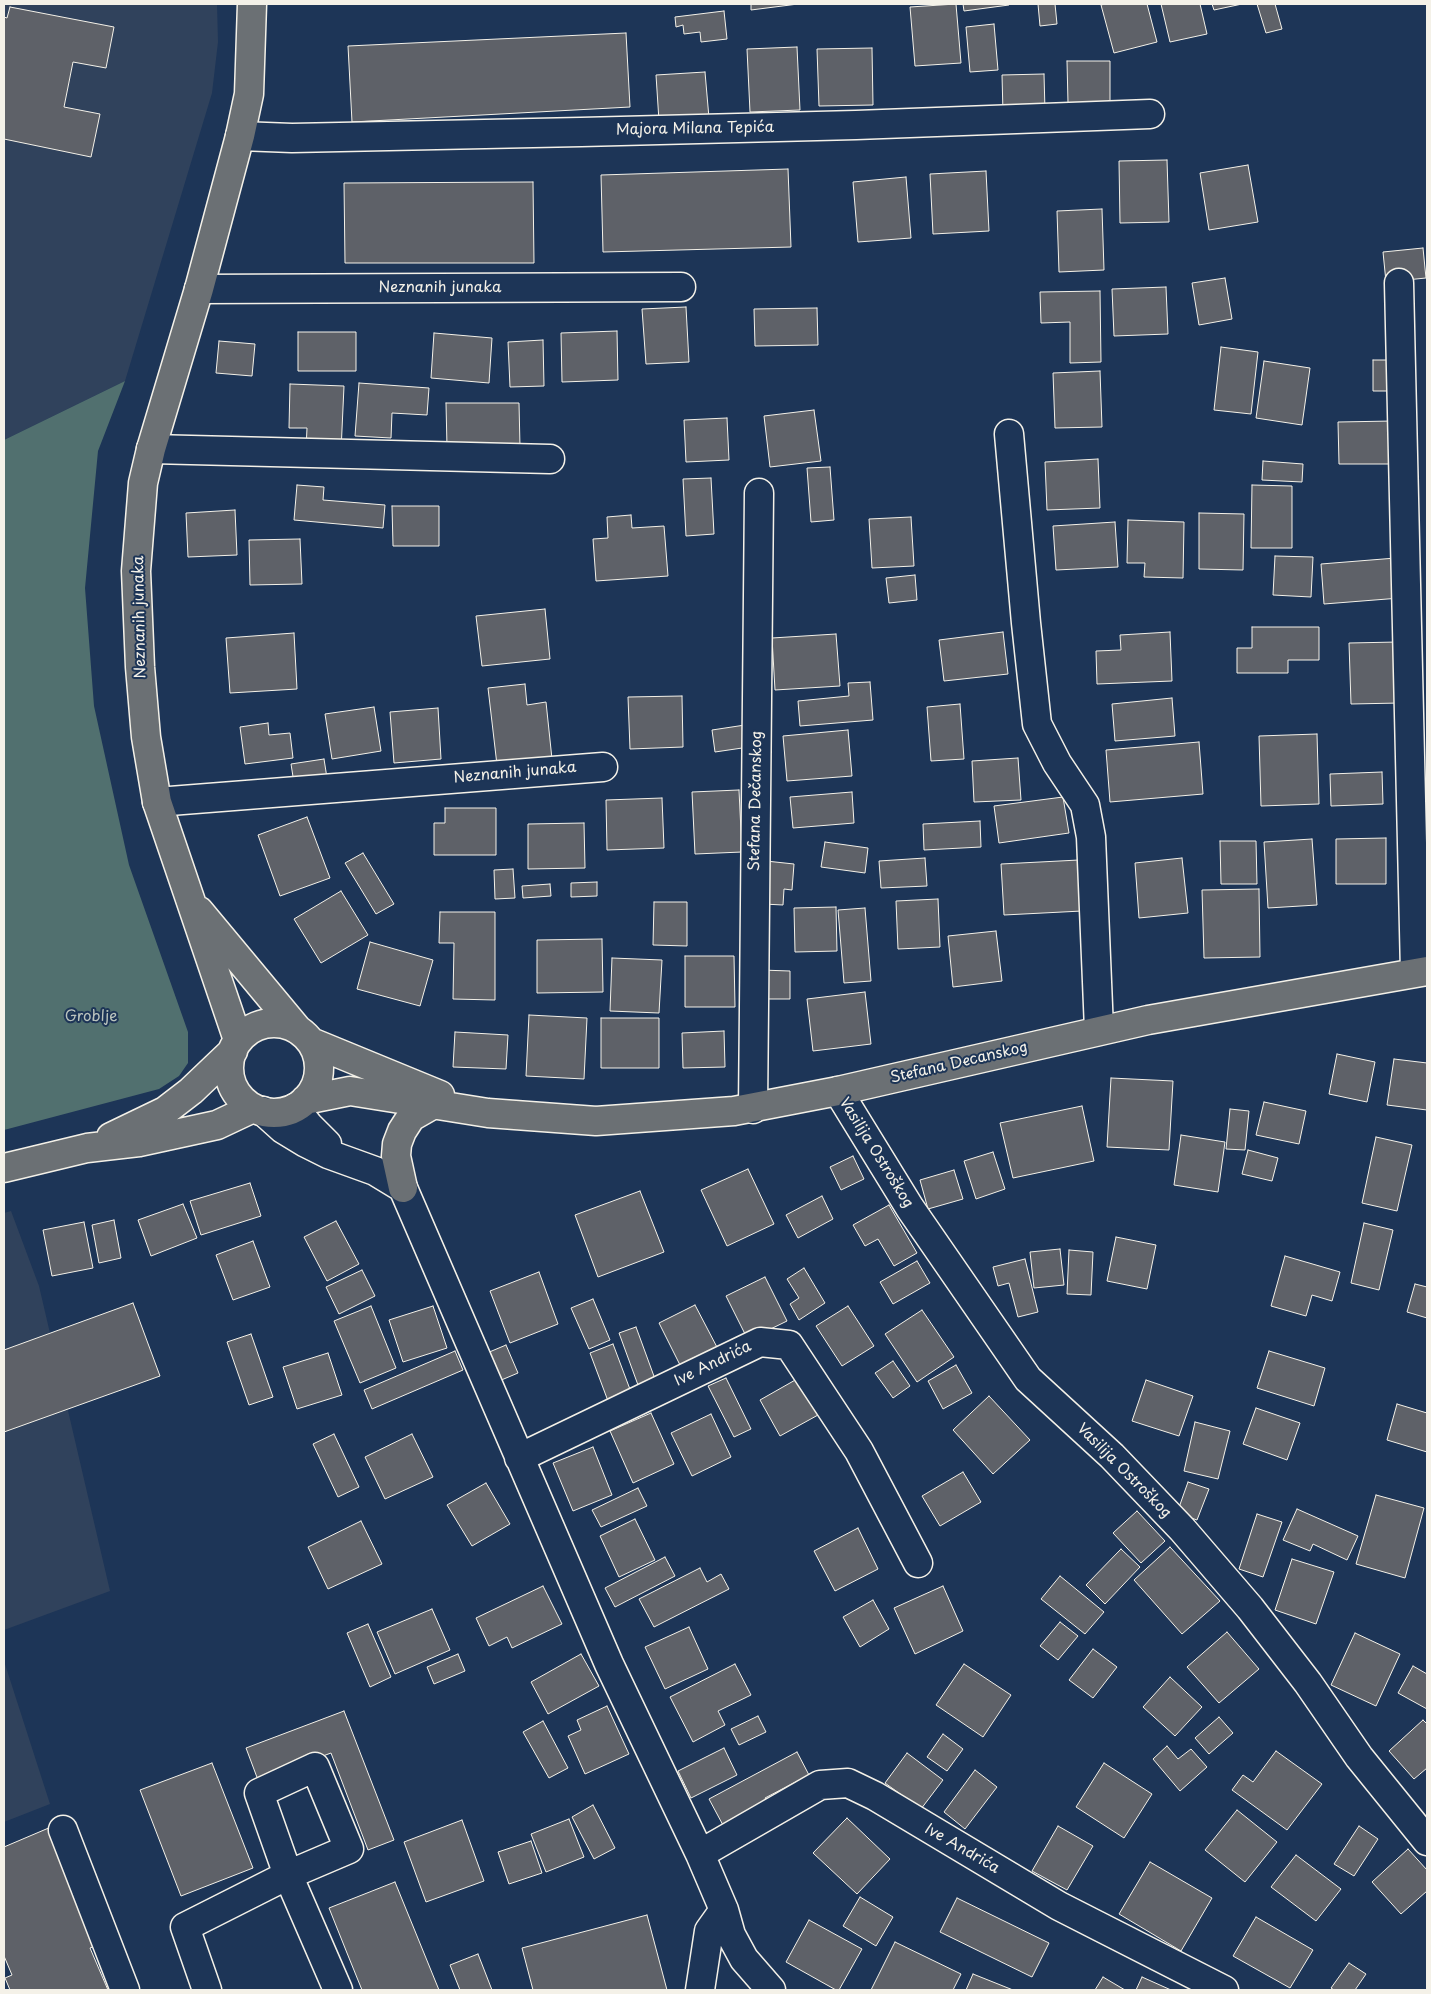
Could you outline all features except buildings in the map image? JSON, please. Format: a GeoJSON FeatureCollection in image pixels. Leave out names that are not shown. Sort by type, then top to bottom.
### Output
{"type":"FeatureCollection","features":[{"type":"Feature","properties":{"kind":"main road","name":"Neznanih junaka"},"geometry":{"type":"LineString","coordinates":[[235,1046],[157,802],[146,737],[140,667],[136,571],[143,483],[151,449],[199,289],[240,136],[249,94],[252,4]]}},
{"type":"Feature","properties":{"kind":"main road"},"geometry":{"type":"LineString","coordinates":[[189,898],[316,1053],[319,1066],[318,1078],[313,1090],[300,1104]]}},
{"type":"Feature","properties":{"kind":"main road","name":"Stefana Decanskog"},"geometry":{"type":"LineString","coordinates":[[488,1113],[596,1121],[753,1109],[1099,1030],[1421,971]]}},
{"type":"Feature","properties":{"kind":"main road"},"geometry":{"type":"LineString","coordinates":[[87,1148],[165,1111],[191,1091],[250,1030],[262,1025],[275,1023],[287,1025],[304,1036],[354,1061],[488,1113]]}},
{"type":"Feature","properties":{"kind":"main road"},"geometry":{"type":"LineString","coordinates":[[235,1046],[230,1073],[232,1083],[244,1101],[258,1109],[274,1113],[350,1091],[488,1113]]}},
{"type":"Feature","properties":{"kind":"main road"},"geometry":{"type":"LineString","coordinates":[[402,1188],[396,1156],[397,1144],[402,1131],[411,1117],[432,1105]]}},
{"type":"Feature","properties":{"kind":"main road"},"geometry":{"type":"LineString","coordinates":[[4,1168],[87,1148],[139,1142],[218,1125],[258,1109]]}},
{"type":"Feature","properties":{"kind":"street","name":"Majora Milana Tepića"},"geometry":{"type":"LineString","coordinates":[[240,136],[292,138],[600,132],[1150,114]]}},
{"type":"Feature","properties":{"kind":"street"},"geometry":{"type":"LineString","coordinates":[[1399,283],[1421,971]]}},
{"type":"Feature","properties":{"kind":"street","name":"Neznanih junaka"},"geometry":{"type":"LineString","coordinates":[[199,289],[681,287]]}},
{"type":"Feature","properties":{"kind":"street"},"geometry":{"type":"LineString","coordinates":[[1009,434],[1037,724],[1057,764],[1085,805],[1091,837],[1099,1030]]}},
{"type":"Feature","properties":{"kind":"street"},"geometry":{"type":"LineString","coordinates":[[151,449],[550,460]]}},
{"type":"Feature","properties":{"kind":"street","name":"Stefana Dečanskog"},"geometry":{"type":"LineString","coordinates":[[753,1109],[760,493]]}},
{"type":"Feature","properties":{"kind":"street","name":"Neznanih junaka"},"geometry":{"type":"LineString","coordinates":[[157,802],[603,766]]}},
{"type":"Feature","properties":{"kind":"street","name":"Vasilija Ostroškog"},"geometry":{"type":"LineString","coordinates":[[838,1091],[910,1208],[1028,1379],[1112,1456],[1182,1529],[1250,1608],[1308,1683],[1359,1757],[1427,1841]]}},
{"type":"Feature","properties":{"kind":"street"},"geometry":{"type":"LineString","coordinates":[[300,1104],[309,1126],[328,1145],[356,1163]]}},
{"type":"Feature","properties":{"kind":"street"},"geometry":{"type":"LineString","coordinates":[[258,1109],[284,1129],[306,1142],[328,1154],[375,1171],[402,1188],[609,1664],[700,1854],[724,1910],[731,1935],[744,1959],[771,1990]]}},
{"type":"Feature","properties":{"kind":"street","name":"Ive Andrića"},"geometry":{"type":"LineString","coordinates":[[519,1458],[760,1342],[789,1345],[860,1451],[918,1563]]}},
{"type":"Feature","properties":{"kind":"street","name":"Ive Andrića"},"geometry":{"type":"LineString","coordinates":[[700,1854],[820,1785],[848,1783],[875,1796],[1059,1906],[1224,1990]]}},
{"type":"Feature","properties":{"kind":"street"},"geometry":{"type":"LineString","coordinates":[[63,1830],[124,1990]]}},
{"type":"Feature","properties":{"kind":"street"},"geometry":{"type":"LineString","coordinates":[[207,1990],[184,1926],[288,1875],[338,1990]]}},
{"type":"Feature","properties":{"kind":"street"},"geometry":{"type":"LineString","coordinates":[[700,1990],[709,1932],[724,1910]]}},
{"type":"Feature","properties":{"kind":"shaded area"},"geometry":{"type":"Polygon","coordinates":[[[4,4],[217,4],[218,42],[212,93],[125,381],[4,440],[4,4]]]}},
{"type":"Feature","properties":{"kind":"shaded area"},"geometry":{"type":"Polygon","coordinates":[[[11,1211],[39,1286],[110,1591],[4,1630],[4,1213],[11,1211]]]}},
{"type":"Feature","properties":{"kind":"shaded area"},"geometry":{"type":"Polygon","coordinates":[[[4,1661],[50,1804],[4,1822],[4,1661]]]}},
{"type":"Feature","properties":{"kind":"green space","name":"Groblje"},"geometry":{"type":"Polygon","coordinates":[[[125,381],[98,451],[85,588],[94,706],[129,865],[188,1032],[188,1063],[179,1076],[159,1089],[4,1130],[4,440],[125,381]]]}}]}
